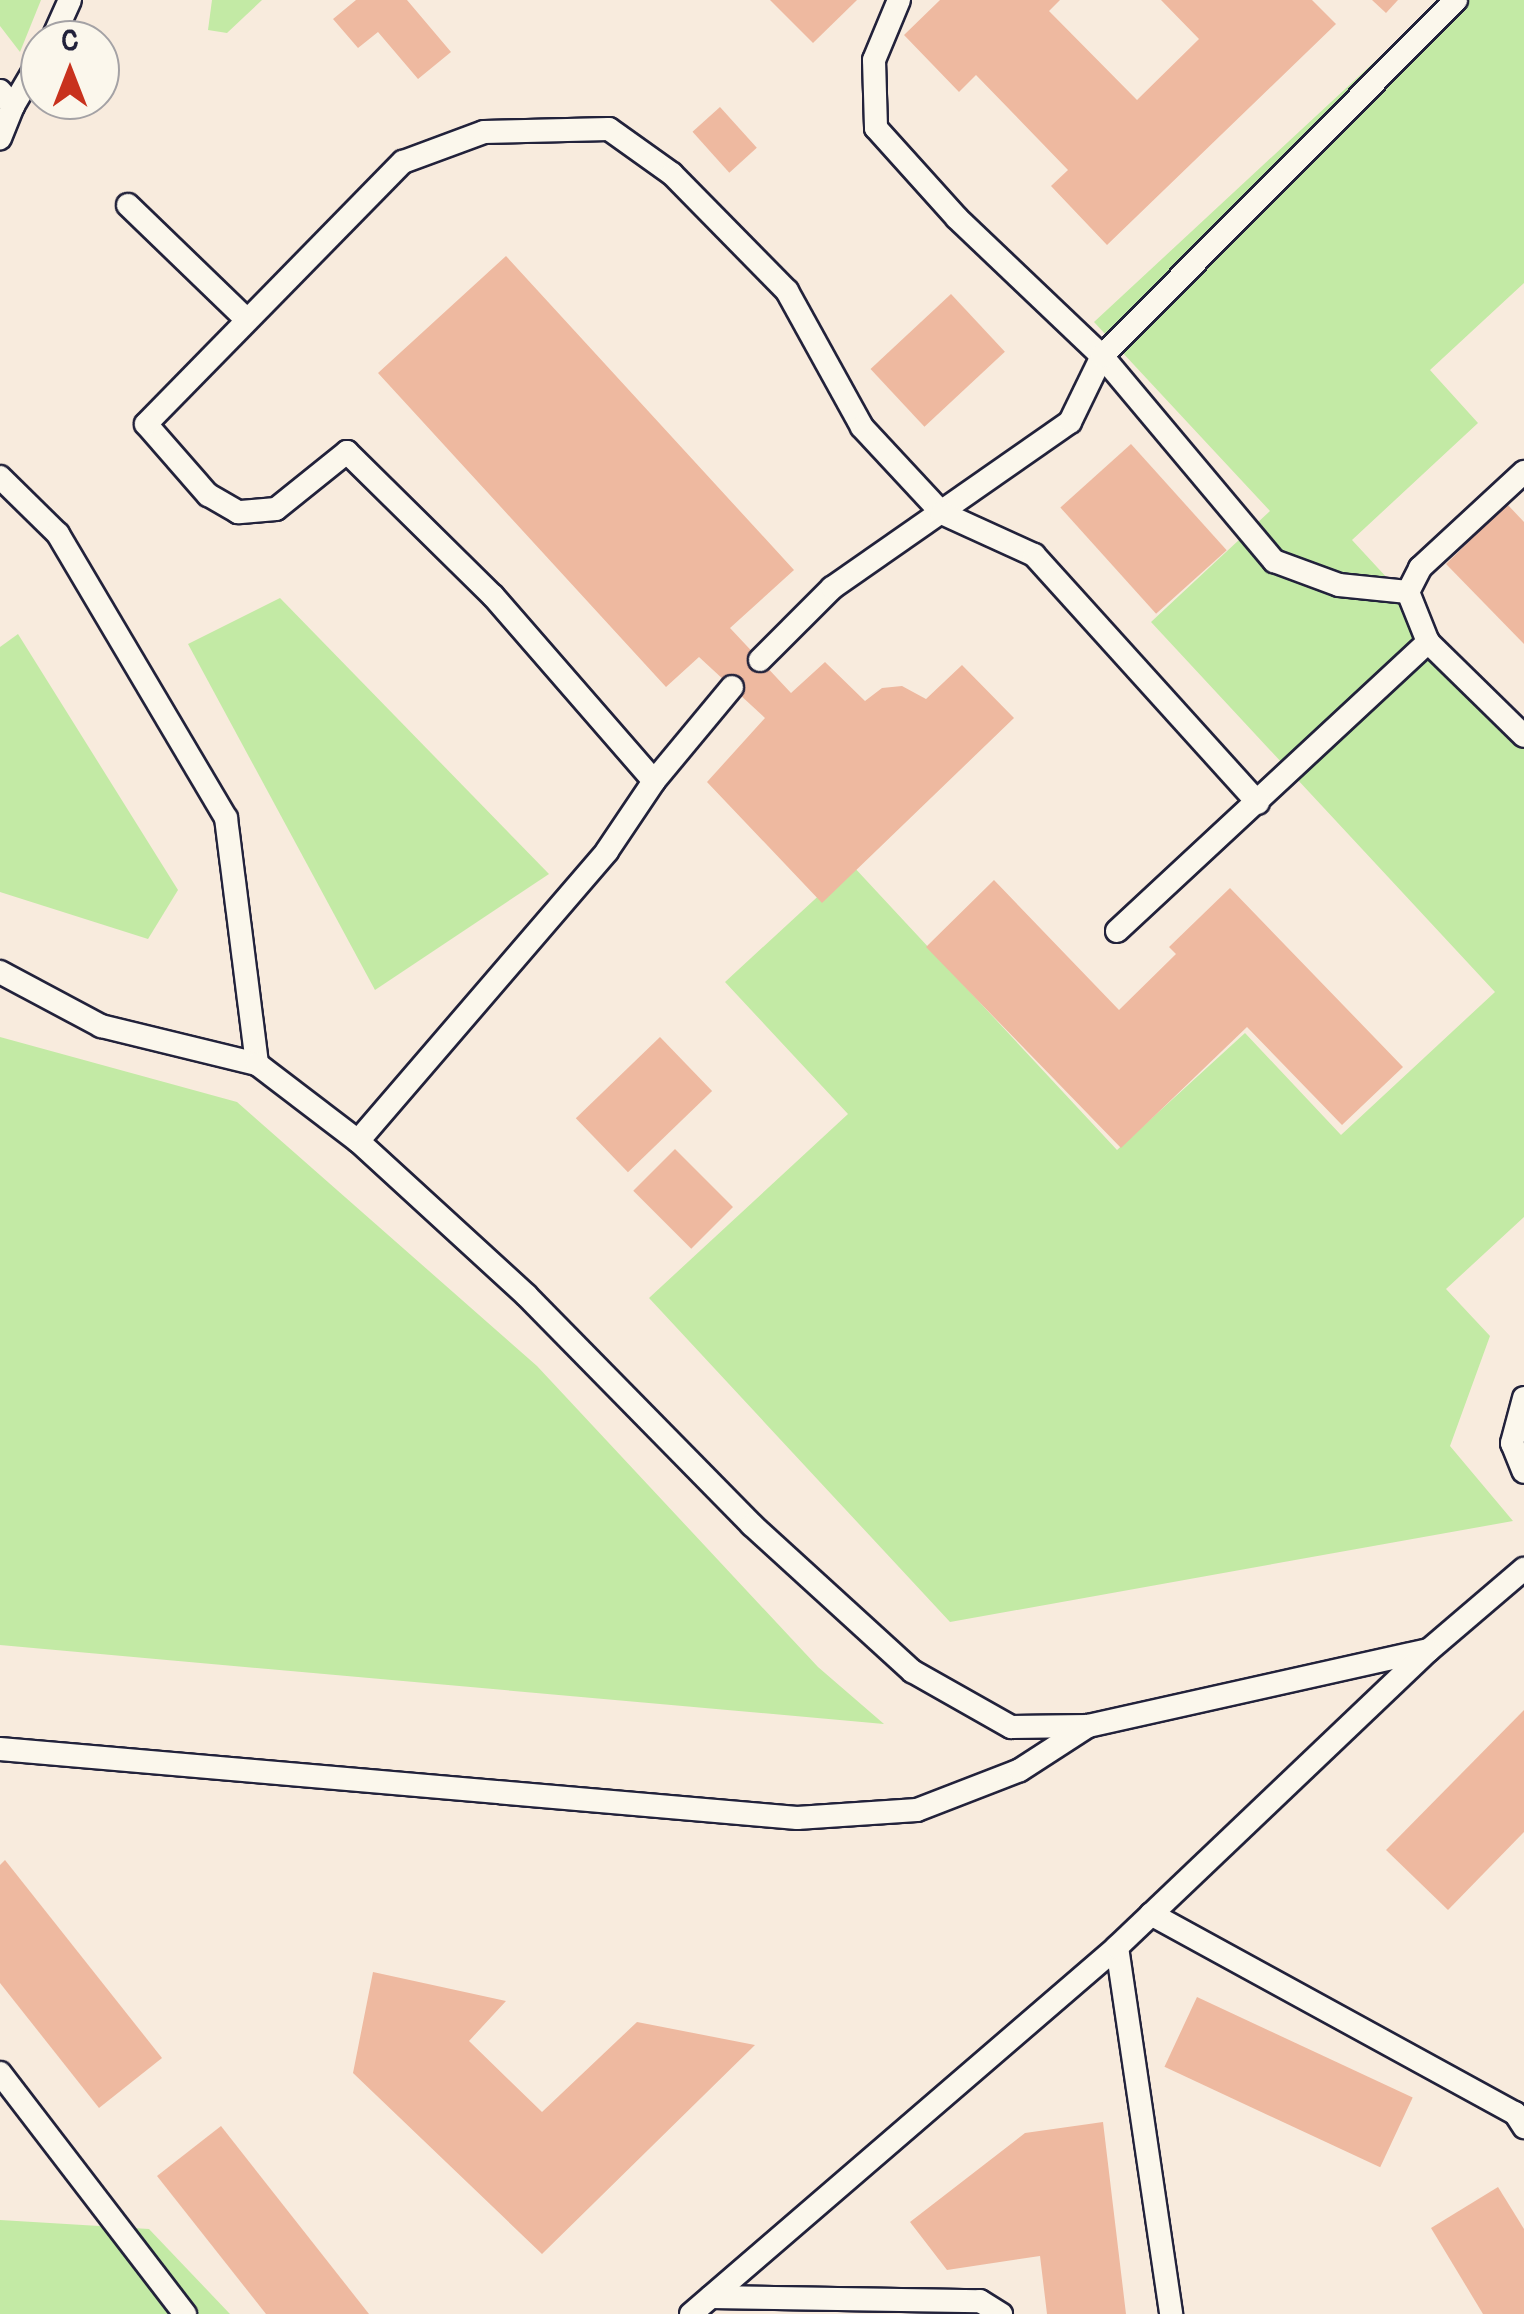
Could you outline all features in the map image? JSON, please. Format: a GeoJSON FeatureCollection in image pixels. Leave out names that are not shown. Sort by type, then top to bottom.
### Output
{"type":"FeatureCollection","features":[{"type":"Feature","properties":{"kind":"lane"},"geometry":{"type":"LineString","coordinates":[[899,0],[874,60],[876,128],[957,218],[1102,356],[1274,561],[1338,585],[1408,592]]}},
{"type":"Feature","properties":{"kind":"lane"},"geometry":{"type":"LineString","coordinates":[[760,660],[832,588],[1070,422],[1102,356],[1456,0]]}},
{"type":"Feature","properties":{"kind":"lane"},"geometry":{"type":"LineString","coordinates":[[0,138],[7,98]]}},
{"type":"Feature","properties":{"kind":"lane"},"geometry":{"type":"LineString","coordinates":[[654,782],[494,596],[347,452],[276,509],[238,512],[208,494],[146,424],[403,162],[484,132],[609,129],[672,174],[787,291],[862,427],[942,513],[1034,556],[1258,804]]}},
{"type":"Feature","properties":{"kind":"lane"},"geometry":{"type":"LineString","coordinates":[[128,205],[246,319]]}},
{"type":"Feature","properties":{"kind":"lane"},"geometry":{"type":"LineString","coordinates":[[1524,472],[1420,568],[1408,592],[1428,642],[1524,736]]}},
{"type":"Feature","properties":{"kind":"lane"},"geometry":{"type":"LineString","coordinates":[[0,477],[58,534],[226,818],[257,1064]]}},
{"type":"Feature","properties":{"kind":"lane"},"geometry":{"type":"LineString","coordinates":[[1116,931],[1258,804],[1428,642]]}},
{"type":"Feature","properties":{"kind":"lane"},"geometry":{"type":"LineString","coordinates":[[358,1141],[607,851],[654,782],[732,687]]}},
{"type":"Feature","properties":{"kind":"lane"},"geometry":{"type":"LineString","coordinates":[[0,972],[101,1026],[257,1064],[358,1141],[528,1296],[752,1525],[912,1670],[1011,1727],[1088,1726],[1429,1650]]}},
{"type":"Feature","properties":{"kind":"lane"},"geometry":{"type":"LineString","coordinates":[[1524,1398],[1512,1443],[1524,1472]]}},
{"type":"Feature","properties":{"kind":"lane"},"geometry":{"type":"LineString","coordinates":[[691,2314],[1117,1947],[1429,1650],[1524,1569]]}},
{"type":"Feature","properties":{"kind":"lane"},"geometry":{"type":"LineString","coordinates":[[0,1749],[797,1818],[917,1810],[1020,1770],[1088,1726]]}},
{"type":"Feature","properties":{"kind":"lane"},"geometry":{"type":"LineString","coordinates":[[1151,1914],[1515,2112],[1524,2127]]}},
{"type":"Feature","properties":{"kind":"lane"},"geometry":{"type":"LineString","coordinates":[[1117,1947],[1171,2314]]}},
{"type":"Feature","properties":{"kind":"lane"},"geometry":{"type":"LineString","coordinates":[[0,2073],[186,2314]]}},
{"type":"Feature","properties":{"kind":"lane"},"geometry":{"type":"LineString","coordinates":[[710,2298],[980,2301],[1001,2314]]}},
{"type":"Feature","properties":{"kind":"green space"},"geometry":{"type":"Polygon","coordinates":[[[0,0],[41,0],[33,20],[20,20],[20,52],[0,26],[0,0]]]}},
{"type":"Feature","properties":{"kind":"green space"},"geometry":{"type":"Polygon","coordinates":[[[212,0],[262,0],[227,33],[208,30],[212,0]]]}},
{"type":"Feature","properties":{"kind":"green space"},"geometry":{"type":"Polygon","coordinates":[[[1441,0],[1524,0],[1524,283],[1430,370],[1478,423],[1352,540],[1524,726],[1524,1217],[1446,1289],[1490,1336],[1450,1446],[1513,1521],[950,1622],[649,1298],[848,1114],[725,982],[852,865],[1117,1150],[1245,1033],[1341,1135],[1495,992],[1151,622],[1270,511],[1094,322],[1441,0]]]}},
{"type":"Feature","properties":{"kind":"green space"},"geometry":{"type":"Polygon","coordinates":[[[280,598],[549,874],[375,990],[188,644],[280,598]]]}},
{"type":"Feature","properties":{"kind":"green space"},"geometry":{"type":"Polygon","coordinates":[[[18,634],[178,890],[148,939],[0,892],[0,647],[18,634]]]}},
{"type":"Feature","properties":{"kind":"green space"},"geometry":{"type":"Polygon","coordinates":[[[0,1037],[237,1102],[537,1366],[818,1667],[884,1724],[0,1645],[0,1037]]]}},
{"type":"Feature","properties":{"kind":"green space"},"geometry":{"type":"Polygon","coordinates":[[[0,2220],[149,2229],[230,2314],[0,2314],[0,2220]]]}},
{"type":"Feature","properties":{"kind":"building"},"geometry":{"type":"Polygon","coordinates":[[[356,0],[407,0],[451,52],[418,79],[378,32],[358,48],[333,19],[356,0]]]}},
{"type":"Feature","properties":{"kind":"building"},"geometry":{"type":"Polygon","coordinates":[[[770,0],[857,0],[813,43],[770,0]]]}},
{"type":"Feature","properties":{"kind":"building"},"geometry":{"type":"Polygon","coordinates":[[[940,0],[1060,0],[1049,11],[1137,100],[1199,39],[1161,0],[1312,0],[1336,24],[1107,245],[1051,186],[1068,170],[976,75],[959,92],[904,35],[940,0]]]}},
{"type":"Feature","properties":{"kind":"building"},"geometry":{"type":"Polygon","coordinates":[[[1372,0],[1398,0],[1386,13],[1372,0]]]}},
{"type":"Feature","properties":{"kind":"building"},"geometry":{"type":"Polygon","coordinates":[[[720,107],[757,148],[729,173],[693,132],[720,107]]]}},
{"type":"Feature","properties":{"kind":"building"},"geometry":{"type":"Polygon","coordinates":[[[506,256],[794,570],[730,628],[791,693],[825,662],[865,701],[882,688],[902,686],[926,699],[962,665],[1014,718],[822,903],[707,782],[765,718],[699,657],[666,687],[378,373],[506,256]]]}},
{"type":"Feature","properties":{"kind":"building"},"geometry":{"type":"Polygon","coordinates":[[[951,294],[1005,352],[924,427],[871,369],[951,294]]]}},
{"type":"Feature","properties":{"kind":"building"},"geometry":{"type":"Polygon","coordinates":[[[1131,444],[1227,550],[1156,614],[1060,508],[1131,444]]]}},
{"type":"Feature","properties":{"kind":"building"},"geometry":{"type":"Polygon","coordinates":[[[1507,504],[1524,522],[1524,644],[1446,564],[1507,504]]]}},
{"type":"Feature","properties":{"kind":"building"},"geometry":{"type":"Polygon","coordinates":[[[994,880],[1119,1010],[1176,954],[1169,947],[1230,888],[1403,1067],[1342,1125],[1247,1027],[1121,1148],[926,947],[994,880]]]}},
{"type":"Feature","properties":{"kind":"building"},"geometry":{"type":"Polygon","coordinates":[[[660,1037],[712,1091],[628,1172],[576,1118],[660,1037]]]}},
{"type":"Feature","properties":{"kind":"building"},"geometry":{"type":"Polygon","coordinates":[[[675,1149],[733,1207],[691,1249],[633,1191],[675,1149]]]}},
{"type":"Feature","properties":{"kind":"building"},"geometry":{"type":"Polygon","coordinates":[[[1524,1710],[1524,1832],[1448,1910],[1386,1850],[1524,1710]]]}},
{"type":"Feature","properties":{"kind":"building"},"geometry":{"type":"Polygon","coordinates":[[[5,1860],[162,2058],[99,2108],[0,1983],[0,1865],[5,1860]]]}},
{"type":"Feature","properties":{"kind":"building"},"geometry":{"type":"Polygon","coordinates":[[[373,1972],[506,2001],[469,2041],[542,2112],[637,2022],[755,2045],[542,2254],[353,2073],[373,1972]]]}},
{"type":"Feature","properties":{"kind":"building"},"geometry":{"type":"Polygon","coordinates":[[[1197,1997],[1413,2098],[1380,2167],[1164,2067],[1197,1997]]]}},
{"type":"Feature","properties":{"kind":"building"},"geometry":{"type":"Polygon","coordinates":[[[1103,2122],[1126,2314],[1047,2314],[1040,2256],[947,2270],[910,2222],[1025,2133],[1103,2122]]]}},
{"type":"Feature","properties":{"kind":"building"},"geometry":{"type":"Polygon","coordinates":[[[221,2126],[369,2314],[266,2314],[157,2176],[221,2126]]]}},
{"type":"Feature","properties":{"kind":"building"},"geometry":{"type":"Polygon","coordinates":[[[1498,2187],[1524,2229],[1524,2314],[1483,2314],[1431,2228],[1498,2187]]]}}]}
